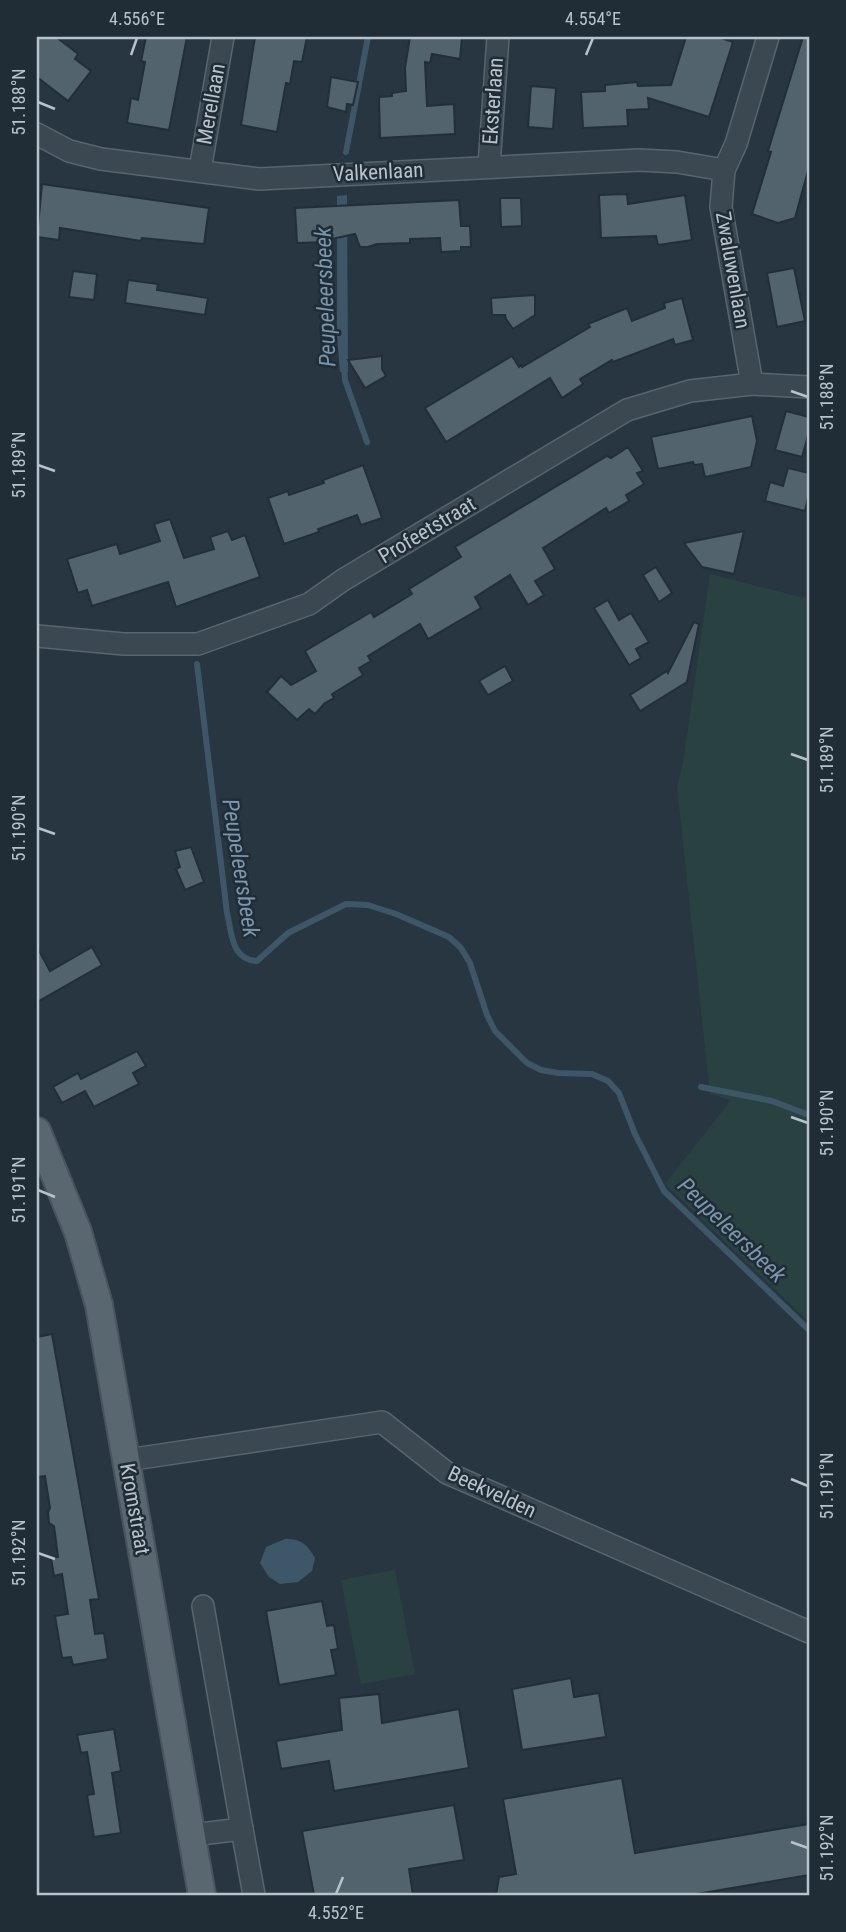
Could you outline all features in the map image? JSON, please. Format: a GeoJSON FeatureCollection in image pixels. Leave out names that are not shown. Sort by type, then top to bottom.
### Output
{"type":"FeatureCollection","features":[{"type":"Feature","properties":{"kind":"main road","name":"Kromstraat"},"geometry":{"type":"LineString","coordinates":[[37,1131],[78,1232],[99,1305],[202,1895]]}},
{"type":"Feature","properties":{"kind":"street","name":"Merellaan"},"geometry":{"type":"LineString","coordinates":[[200,170],[223,37]]}},
{"type":"Feature","properties":{"kind":"street","name":"Eksterlaan"},"geometry":{"type":"LineString","coordinates":[[489,166],[498,37]]}},
{"type":"Feature","properties":{"kind":"street","name":"Zwaluwenlaan"},"geometry":{"type":"LineString","coordinates":[[752,384],[721,207],[724,170],[736,144],[768,37]]}},
{"type":"Feature","properties":{"kind":"street","name":"Valkenlaan"},"geometry":{"type":"LineString","coordinates":[[37,134],[69,151],[101,159],[259,179],[639,160],[677,162],[724,170]]}},
{"type":"Feature","properties":{"kind":"street","name":"Profeetstraat"},"geometry":{"type":"LineString","coordinates":[[37,636],[124,644],[198,644],[309,604],[343,580],[627,410],[690,391],[752,384],[809,387]]}},
{"type":"Feature","properties":{"kind":"street","name":"Beekvelden"},"geometry":{"type":"LineString","coordinates":[[127,1460],[382,1422],[447,1474],[809,1632]]}},
{"type":"Feature","properties":{"kind":"street"},"geometry":{"type":"LineString","coordinates":[[203,1606],[254,1895]]}},
{"type":"Feature","properties":{"kind":"street"},"geometry":{"type":"LineString","coordinates":[[192,1835],[242,1829]]}},
{"type":"Feature","properties":{"kind":"green space"},"geometry":{"type":"Polygon","coordinates":[[[710,574],[809,599],[809,1322],[665,1184],[731,1100],[710,1094],[677,787],[683,763],[710,574]]]}},
{"type":"Feature","properties":{"kind":"green space"},"geometry":{"type":"Polygon","coordinates":[[[395,1570],[415,1674],[361,1684],[341,1580],[395,1570]]]}},
{"type":"Feature","properties":{"kind":"water"},"geometry":{"type":"Polygon","coordinates":[[[347,195],[348,372],[340,372],[337,335],[337,196],[347,195]]]}},
{"type":"Feature","properties":{"kind":"water"},"geometry":{"type":"Polygon","coordinates":[[[285,1539],[303,1543],[315,1558],[312,1571],[298,1582],[280,1584],[269,1577],[260,1563],[266,1547],[285,1539]]]}},
{"type":"Feature","properties":{"kind":"building"},"geometry":{"type":"Polygon","coordinates":[[[37,37],[56,37],[77,53],[75,59],[91,71],[68,101],[37,77],[37,37]]]}},
{"type":"Feature","properties":{"kind":"building"},"geometry":{"type":"Polygon","coordinates":[[[146,37],[187,37],[169,130],[127,123],[131,98],[138,100],[145,62],[141,61],[146,37]]]}},
{"type":"Feature","properties":{"kind":"building"},"geometry":{"type":"Polygon","coordinates":[[[255,37],[307,37],[302,62],[294,61],[290,84],[286,83],[277,132],[241,125],[255,37]]]}},
{"type":"Feature","properties":{"kind":"building"},"geometry":{"type":"Polygon","coordinates":[[[410,37],[462,37],[460,59],[432,54],[430,63],[425,62],[427,106],[454,104],[455,134],[380,138],[379,97],[406,91],[405,68],[410,37]]]}},
{"type":"Feature","properties":{"kind":"building"},"geometry":{"type":"Polygon","coordinates":[[[686,37],[718,37],[733,42],[709,117],[648,98],[649,109],[627,110],[628,126],[583,128],[581,92],[605,91],[605,85],[637,82],[638,86],[671,85],[686,37]]]}},
{"type":"Feature","properties":{"kind":"building"},"geometry":{"type":"Polygon","coordinates":[[[803,37],[809,37],[809,167],[795,218],[778,223],[752,214],[803,37]]]}},
{"type":"Feature","properties":{"kind":"building"},"geometry":{"type":"Polygon","coordinates":[[[331,77],[358,82],[353,105],[347,104],[346,112],[327,107],[331,77]]]}},
{"type":"Feature","properties":{"kind":"building"},"geometry":{"type":"Polygon","coordinates":[[[531,86],[556,88],[553,129],[528,127],[531,86]]]}},
{"type":"Feature","properties":{"kind":"building"},"geometry":{"type":"Polygon","coordinates":[[[42,184],[209,208],[204,244],[142,238],[141,241],[60,228],[59,240],[37,237],[42,184]]]}},
{"type":"Feature","properties":{"kind":"building"},"geometry":{"type":"Polygon","coordinates":[[[627,194],[628,204],[685,195],[692,240],[658,245],[656,236],[601,238],[599,195],[627,194]]]}},
{"type":"Feature","properties":{"kind":"building"},"geometry":{"type":"Polygon","coordinates":[[[500,198],[521,198],[522,226],[501,227],[500,198]]]}},
{"type":"Feature","properties":{"kind":"building"},"geometry":{"type":"Polygon","coordinates":[[[459,200],[461,226],[470,226],[471,247],[461,247],[461,251],[441,252],[440,238],[410,239],[410,243],[360,247],[355,234],[327,242],[297,243],[295,208],[459,200]]]}},
{"type":"Feature","properties":{"kind":"building"},"geometry":{"type":"Polygon","coordinates":[[[794,268],[805,321],[777,327],[767,273],[794,268]]]}},
{"type":"Feature","properties":{"kind":"building"},"geometry":{"type":"Polygon","coordinates":[[[73,271],[97,274],[94,300],[69,297],[73,271]]]}},
{"type":"Feature","properties":{"kind":"building"},"geometry":{"type":"Polygon","coordinates":[[[128,280],[158,284],[157,290],[208,298],[205,315],[125,303],[128,280]]]}},
{"type":"Feature","properties":{"kind":"building"},"geometry":{"type":"Polygon","coordinates":[[[535,295],[535,315],[513,329],[505,315],[492,315],[491,298],[535,295]]]}},
{"type":"Feature","properties":{"kind":"building"},"geometry":{"type":"Polygon","coordinates":[[[682,298],[693,340],[675,345],[673,339],[613,362],[612,360],[580,379],[583,384],[562,398],[550,378],[446,442],[425,408],[512,356],[519,367],[522,367],[590,327],[588,324],[627,308],[632,321],[665,308],[664,303],[682,298]]]}},
{"type":"Feature","properties":{"kind":"building"},"geometry":{"type":"Polygon","coordinates":[[[382,356],[382,369],[386,376],[365,388],[348,360],[382,356]]]}},
{"type":"Feature","properties":{"kind":"building"},"geometry":{"type":"Polygon","coordinates":[[[786,411],[809,417],[809,432],[802,457],[775,450],[786,411]]]}},
{"type":"Feature","properties":{"kind":"building"},"geometry":{"type":"Polygon","coordinates":[[[752,416],[757,441],[751,467],[705,477],[702,464],[694,465],[693,462],[658,469],[651,437],[752,416]]]}},
{"type":"Feature","properties":{"kind":"building"},"geometry":{"type":"Polygon","coordinates":[[[628,447],[643,471],[637,473],[644,484],[626,495],[629,501],[609,513],[606,508],[543,548],[555,569],[535,581],[544,595],[528,605],[510,575],[475,597],[481,608],[428,639],[420,624],[368,656],[371,661],[359,668],[363,675],[332,694],[334,698],[315,714],[309,709],[297,720],[267,692],[281,676],[291,685],[316,671],[305,651],[371,612],[374,617],[412,594],[409,589],[461,557],[455,547],[607,456],[611,458],[628,447]]]}},
{"type":"Feature","properties":{"kind":"building"},"geometry":{"type":"Polygon","coordinates":[[[363,465],[382,518],[361,525],[357,515],[284,544],[268,498],[288,491],[289,495],[324,483],[323,480],[363,465]]]}},
{"type":"Feature","properties":{"kind":"building"},"geometry":{"type":"Polygon","coordinates":[[[788,468],[809,473],[805,511],[765,501],[770,482],[783,486],[788,468]]]}},
{"type":"Feature","properties":{"kind":"building"},"geometry":{"type":"Polygon","coordinates":[[[170,519],[184,558],[214,549],[210,537],[228,531],[232,540],[245,535],[260,577],[176,607],[168,582],[92,606],[87,590],[78,593],[67,559],[117,544],[120,554],[160,541],[154,524],[170,519]]]}},
{"type":"Feature","properties":{"kind":"building"},"geometry":{"type":"Polygon","coordinates":[[[744,531],[734,574],[702,567],[684,543],[744,531]]]}},
{"type":"Feature","properties":{"kind":"building"},"geometry":{"type":"Polygon","coordinates":[[[656,567],[672,593],[659,602],[643,575],[656,567]]]}},
{"type":"Feature","properties":{"kind":"building"},"geometry":{"type":"Polygon","coordinates":[[[608,600],[619,620],[631,613],[649,642],[636,649],[641,658],[629,665],[594,608],[608,600]]]}},
{"type":"Feature","properties":{"kind":"building"},"geometry":{"type":"Polygon","coordinates":[[[694,622],[699,624],[687,682],[640,711],[630,695],[667,671],[668,673],[694,622]]]}},
{"type":"Feature","properties":{"kind":"building"},"geometry":{"type":"Polygon","coordinates":[[[505,666],[513,681],[488,695],[479,681],[505,666]]]}},
{"type":"Feature","properties":{"kind":"building"},"geometry":{"type":"Polygon","coordinates":[[[191,847],[204,882],[185,890],[176,869],[180,867],[175,851],[191,847]]]}},
{"type":"Feature","properties":{"kind":"building"},"geometry":{"type":"Polygon","coordinates":[[[37,947],[50,971],[92,947],[102,965],[37,1002],[37,947]]]}},
{"type":"Feature","properties":{"kind":"building"},"geometry":{"type":"Polygon","coordinates":[[[137,1051],[146,1066],[133,1073],[139,1084],[94,1107],[85,1091],[62,1103],[53,1087],[78,1073],[81,1079],[137,1051]]]}},
{"type":"Feature","properties":{"kind":"building"},"geometry":{"type":"Polygon","coordinates":[[[52,1334],[99,1599],[90,1600],[95,1634],[104,1633],[108,1659],[73,1665],[71,1657],[62,1658],[55,1616],[68,1614],[62,1574],[54,1576],[51,1558],[58,1557],[54,1526],[49,1523],[50,1508],[45,1476],[37,1477],[37,1337],[52,1334]]]}},
{"type":"Feature","properties":{"kind":"building"},"geometry":{"type":"Polygon","coordinates":[[[322,1601],[327,1626],[334,1625],[338,1649],[331,1650],[336,1675],[279,1685],[266,1611],[322,1601]]]}},
{"type":"Feature","properties":{"kind":"building"},"geometry":{"type":"Polygon","coordinates":[[[571,1678],[574,1697],[599,1693],[606,1737],[522,1750],[512,1689],[571,1678]]]}},
{"type":"Feature","properties":{"kind":"building"},"geometry":{"type":"Polygon","coordinates":[[[379,1694],[382,1723],[459,1709],[469,1768],[334,1791],[329,1761],[281,1769],[276,1741],[342,1730],[339,1698],[379,1694]]]}},
{"type":"Feature","properties":{"kind":"building"},"geometry":{"type":"Polygon","coordinates":[[[114,1729],[121,1771],[112,1773],[121,1833],[94,1837],[87,1795],[94,1794],[87,1752],[81,1753],[77,1735],[114,1729]]]}},
{"type":"Feature","properties":{"kind":"building"},"geometry":{"type":"Polygon","coordinates":[[[622,1778],[635,1853],[809,1824],[809,1875],[691,1895],[496,1895],[499,1877],[516,1874],[503,1799],[622,1778]]]}},
{"type":"Feature","properties":{"kind":"building"},"geometry":{"type":"Polygon","coordinates":[[[454,1805],[464,1860],[409,1869],[413,1895],[314,1895],[302,1831],[454,1805]]]}},
{"type":"Feature","properties":{"kind":"waterway","name":"Peupeleersbeek"},"geometry":{"type":"LineString","coordinates":[[346,152],[368,37]]}},
{"type":"Feature","properties":{"kind":"waterway","name":"Peupeleersbeek"},"geometry":{"type":"LineString","coordinates":[[344,366],[345,380],[367,442]]}},
{"type":"Feature","properties":{"kind":"waterway","name":"Peupeleersbeek"},"geometry":{"type":"LineString","coordinates":[[197,664],[227,913],[237,951],[242,956],[257,961],[288,933],[346,904],[368,905],[449,937],[461,948],[470,963],[495,1031],[527,1063],[541,1070],[592,1074],[608,1081],[619,1093],[635,1134],[664,1191],[809,1330]]}},
{"type":"Feature","properties":{"kind":"waterway"},"geometry":{"type":"LineString","coordinates":[[701,1087],[772,1101],[809,1115]]}}]}
